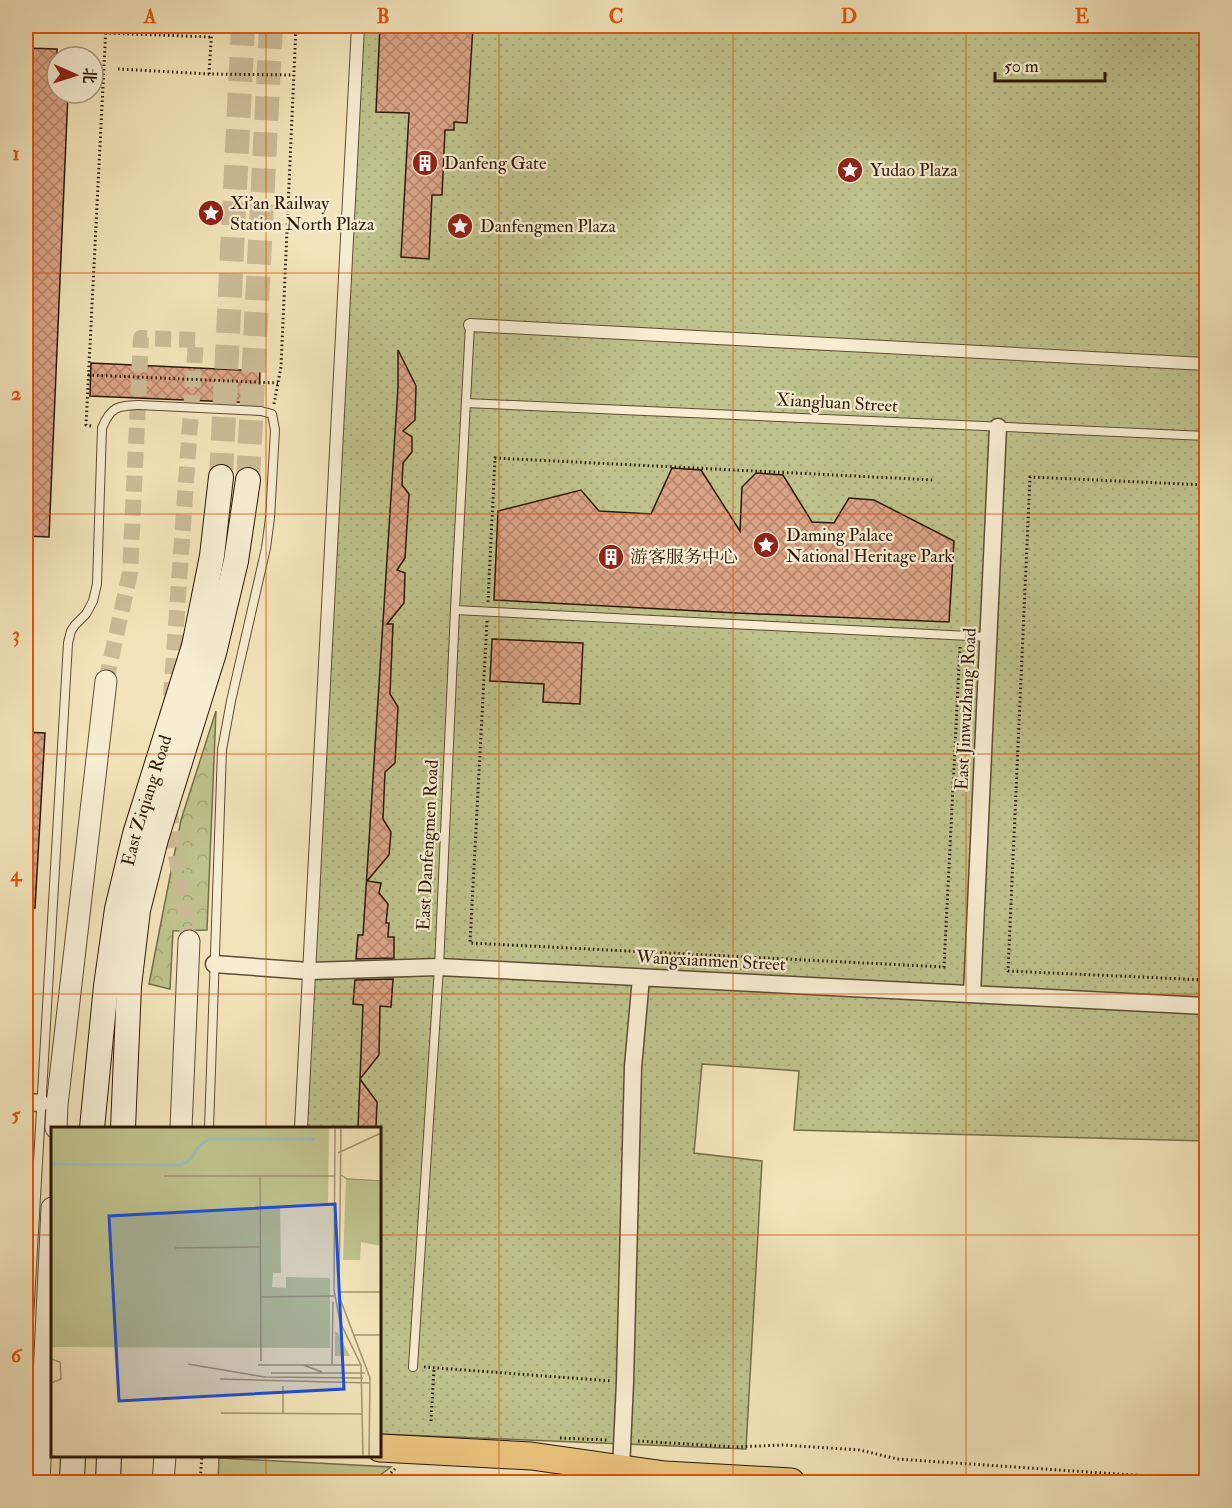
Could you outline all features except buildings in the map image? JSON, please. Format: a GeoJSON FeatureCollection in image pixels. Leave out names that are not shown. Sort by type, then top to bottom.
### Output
{"type":"FeatureCollection","features":[{"type":"Feature","properties":{"kind":"main road","name":"East Ziqiang Road"},"geometry":{"type":"LineString","coordinates":[[92,1127],[106,986],[117,909],[135,834],[194,646],[212,556],[221,477]]}},
{"type":"Feature","properties":{"kind":"main road","name":"East Ziqiang Road"},"geometry":{"type":"LineString","coordinates":[[123,1127],[129,986],[138,910],[156,839],[214,653],[236,561],[248,480]]}},
{"type":"Feature","properties":{"kind":"main road"},"geometry":{"type":"LineString","coordinates":[[381,1448],[531,1456],[665,1475],[791,1482]]}},
{"type":"Feature","properties":{"kind":"main road"},"geometry":{"type":"LineString","coordinates":[[72,1482],[74,1457]]}},
{"type":"Feature","properties":{"kind":"main road"},"geometry":{"type":"LineString","coordinates":[[108,1482],[109,1457]]}},
{"type":"Feature","properties":{"kind":"main road"},"geometry":{"type":"LineString","coordinates":[[574,1482],[665,1475]]}},
{"type":"Feature","properties":{"kind":"street"},"geometry":{"type":"LineString","coordinates":[[301,1127],[358,26]]}},
{"type":"Feature","properties":{"kind":"street"},"geometry":{"type":"LineString","coordinates":[[470,325],[1206,364]]}},
{"type":"Feature","properties":{"kind":"street","name":"East Jinwuzhang Road"},"geometry":{"type":"LineString","coordinates":[[972,994],[998,427]]}},
{"type":"Feature","properties":{"kind":"street"},"geometry":{"type":"LineString","coordinates":[[56,1127],[106,681]]}},
{"type":"Feature","properties":{"kind":"street"},"geometry":{"type":"LineString","coordinates":[[181,1127],[189,940]]}},
{"type":"Feature","properties":{"kind":"street","name":"Wangxianmen Street"},"geometry":{"type":"LineString","coordinates":[[214,964],[309,971],[439,967],[1206,1006]]}},
{"type":"Feature","properties":{"kind":"street"},"geometry":{"type":"LineString","coordinates":[[621,1468],[633,1067],[641,978]]}},
{"type":"Feature","properties":{"kind":"street"},"geometry":{"type":"LineString","coordinates":[[39,1482],[51,1229]]}},
{"type":"Feature","properties":{"kind":"street"},"geometry":{"type":"LineString","coordinates":[[163,1482],[165,1457]]}},
{"type":"Feature","properties":{"kind":"lane","name":"East Danfengmen Road"},"geometry":{"type":"LineString","coordinates":[[413,1366],[439,967],[454,610],[470,325]]}},
{"type":"Feature","properties":{"kind":"lane","name":"Xiangluan Street"},"geometry":{"type":"LineString","coordinates":[[466,403],[1206,436]]}},
{"type":"Feature","properties":{"kind":"lane"},"geometry":{"type":"LineString","coordinates":[[26,1370],[33,1103],[68,643],[71,631],[86,614],[93,601],[97,584],[102,428],[107,414],[121,406],[261,411],[272,414],[274,430],[270,518],[266,548],[222,750],[209,1127]]}},
{"type":"Feature","properties":{"kind":"lane"},"geometry":{"type":"LineString","coordinates":[[454,610],[989,637]]}},
{"type":"Feature","properties":{"kind":"path"},"geometry":{"type":"LineString","coordinates":[[102,428],[86,426],[105,26]]}},
{"type":"Feature","properties":{"kind":"path"},"geometry":{"type":"LineString","coordinates":[[209,74],[212,26]]}},
{"type":"Feature","properties":{"kind":"path"},"geometry":{"type":"LineString","coordinates":[[272,414],[282,367],[296,26]]}},
{"type":"Feature","properties":{"kind":"path"},"geometry":{"type":"LineString","coordinates":[[105,33],[211,36]]}},
{"type":"Feature","properties":{"kind":"path"},"geometry":{"type":"LineString","coordinates":[[118,69],[209,74],[294,75]]}},
{"type":"Feature","properties":{"kind":"path"},"geometry":{"type":"LineString","coordinates":[[88,375],[279,383]]}},
{"type":"Feature","properties":{"kind":"path"},"geometry":{"type":"LineString","coordinates":[[934,480],[495,458],[470,943],[944,967],[961,636]]}},
{"type":"Feature","properties":{"kind":"path"},"geometry":{"type":"LineString","coordinates":[[1206,485],[1029,477],[1008,971],[1206,980]]}},
{"type":"Feature","properties":{"kind":"path"},"geometry":{"type":"LineString","coordinates":[[413,1366],[625,1382]]}},
{"type":"Feature","properties":{"kind":"path"},"geometry":{"type":"LineString","coordinates":[[431,1421],[434,1368]]}},
{"type":"Feature","properties":{"kind":"path"},"geometry":{"type":"LineString","coordinates":[[552,1437],[735,1447],[783,1445],[860,1450],[897,1459],[1206,1480]]}},
{"type":"Feature","properties":{"kind":"path"},"geometry":{"type":"LineString","coordinates":[[200,1482],[202,1457]]}},
{"type":"Feature","properties":{"kind":"green space","name":"Daming Palace National Heritage Park"},"geometry":{"type":"Polygon","coordinates":[[[355,26],[1206,26],[1206,1141],[794,1130],[799,1071],[702,1064],[694,1153],[762,1161],[746,1449],[381,1434],[381,1127],[295,1127],[355,26]]]}},
{"type":"Feature","properties":{"kind":"green space"},"geometry":{"type":"Polygon","coordinates":[[[216,711],[207,930],[173,931],[170,989],[149,984],[181,820],[216,711]]]}},
{"type":"Feature","properties":{"kind":"green space"},"geometry":{"type":"Polygon","coordinates":[[[219,1458],[391,1467],[371,1482],[218,1482],[219,1458]]]}},
{"type":"Feature","properties":{"kind":"tunnel"},"geometry":{"type":"LineString","coordinates":[[221,477],[243,26]]}},
{"type":"Feature","properties":{"kind":"tunnel"},"geometry":{"type":"LineString","coordinates":[[248,480],[271,26]]}},
{"type":"Feature","properties":{"kind":"tunnel"},"geometry":{"type":"LineString","coordinates":[[106,681],[130,573],[141,338],[196,340],[171,696]]}},
{"type":"Feature","properties":{"kind":"tunnel"},"geometry":{"type":"LineString","coordinates":[[169,808],[189,941]]}},
{"type":"Feature","properties":{"kind":"place","name":"Danfeng Gate"},"geometry":{"type":"Point","coordinates":[425,163]}},
{"type":"Feature","properties":{"kind":"place","name":"Yudao Plaza"},"geometry":{"type":"Point","coordinates":[850,170]}},
{"type":"Feature","properties":{"kind":"place","name":"Xi'an Railway Station North Plaza"},"geometry":{"type":"Point","coordinates":[211,213]}},
{"type":"Feature","properties":{"kind":"place","name":"Danfengmen Plaza"},"geometry":{"type":"Point","coordinates":[460,226]}},
{"type":"Feature","properties":{"kind":"place","name":"Daming Palace National Heritage Park"},"geometry":{"type":"Point","coordinates":[766,545]}},
{"type":"Feature","properties":{"kind":"place","name":"游客服务中心"},"geometry":{"type":"Point","coordinates":[611,557]}}]}
